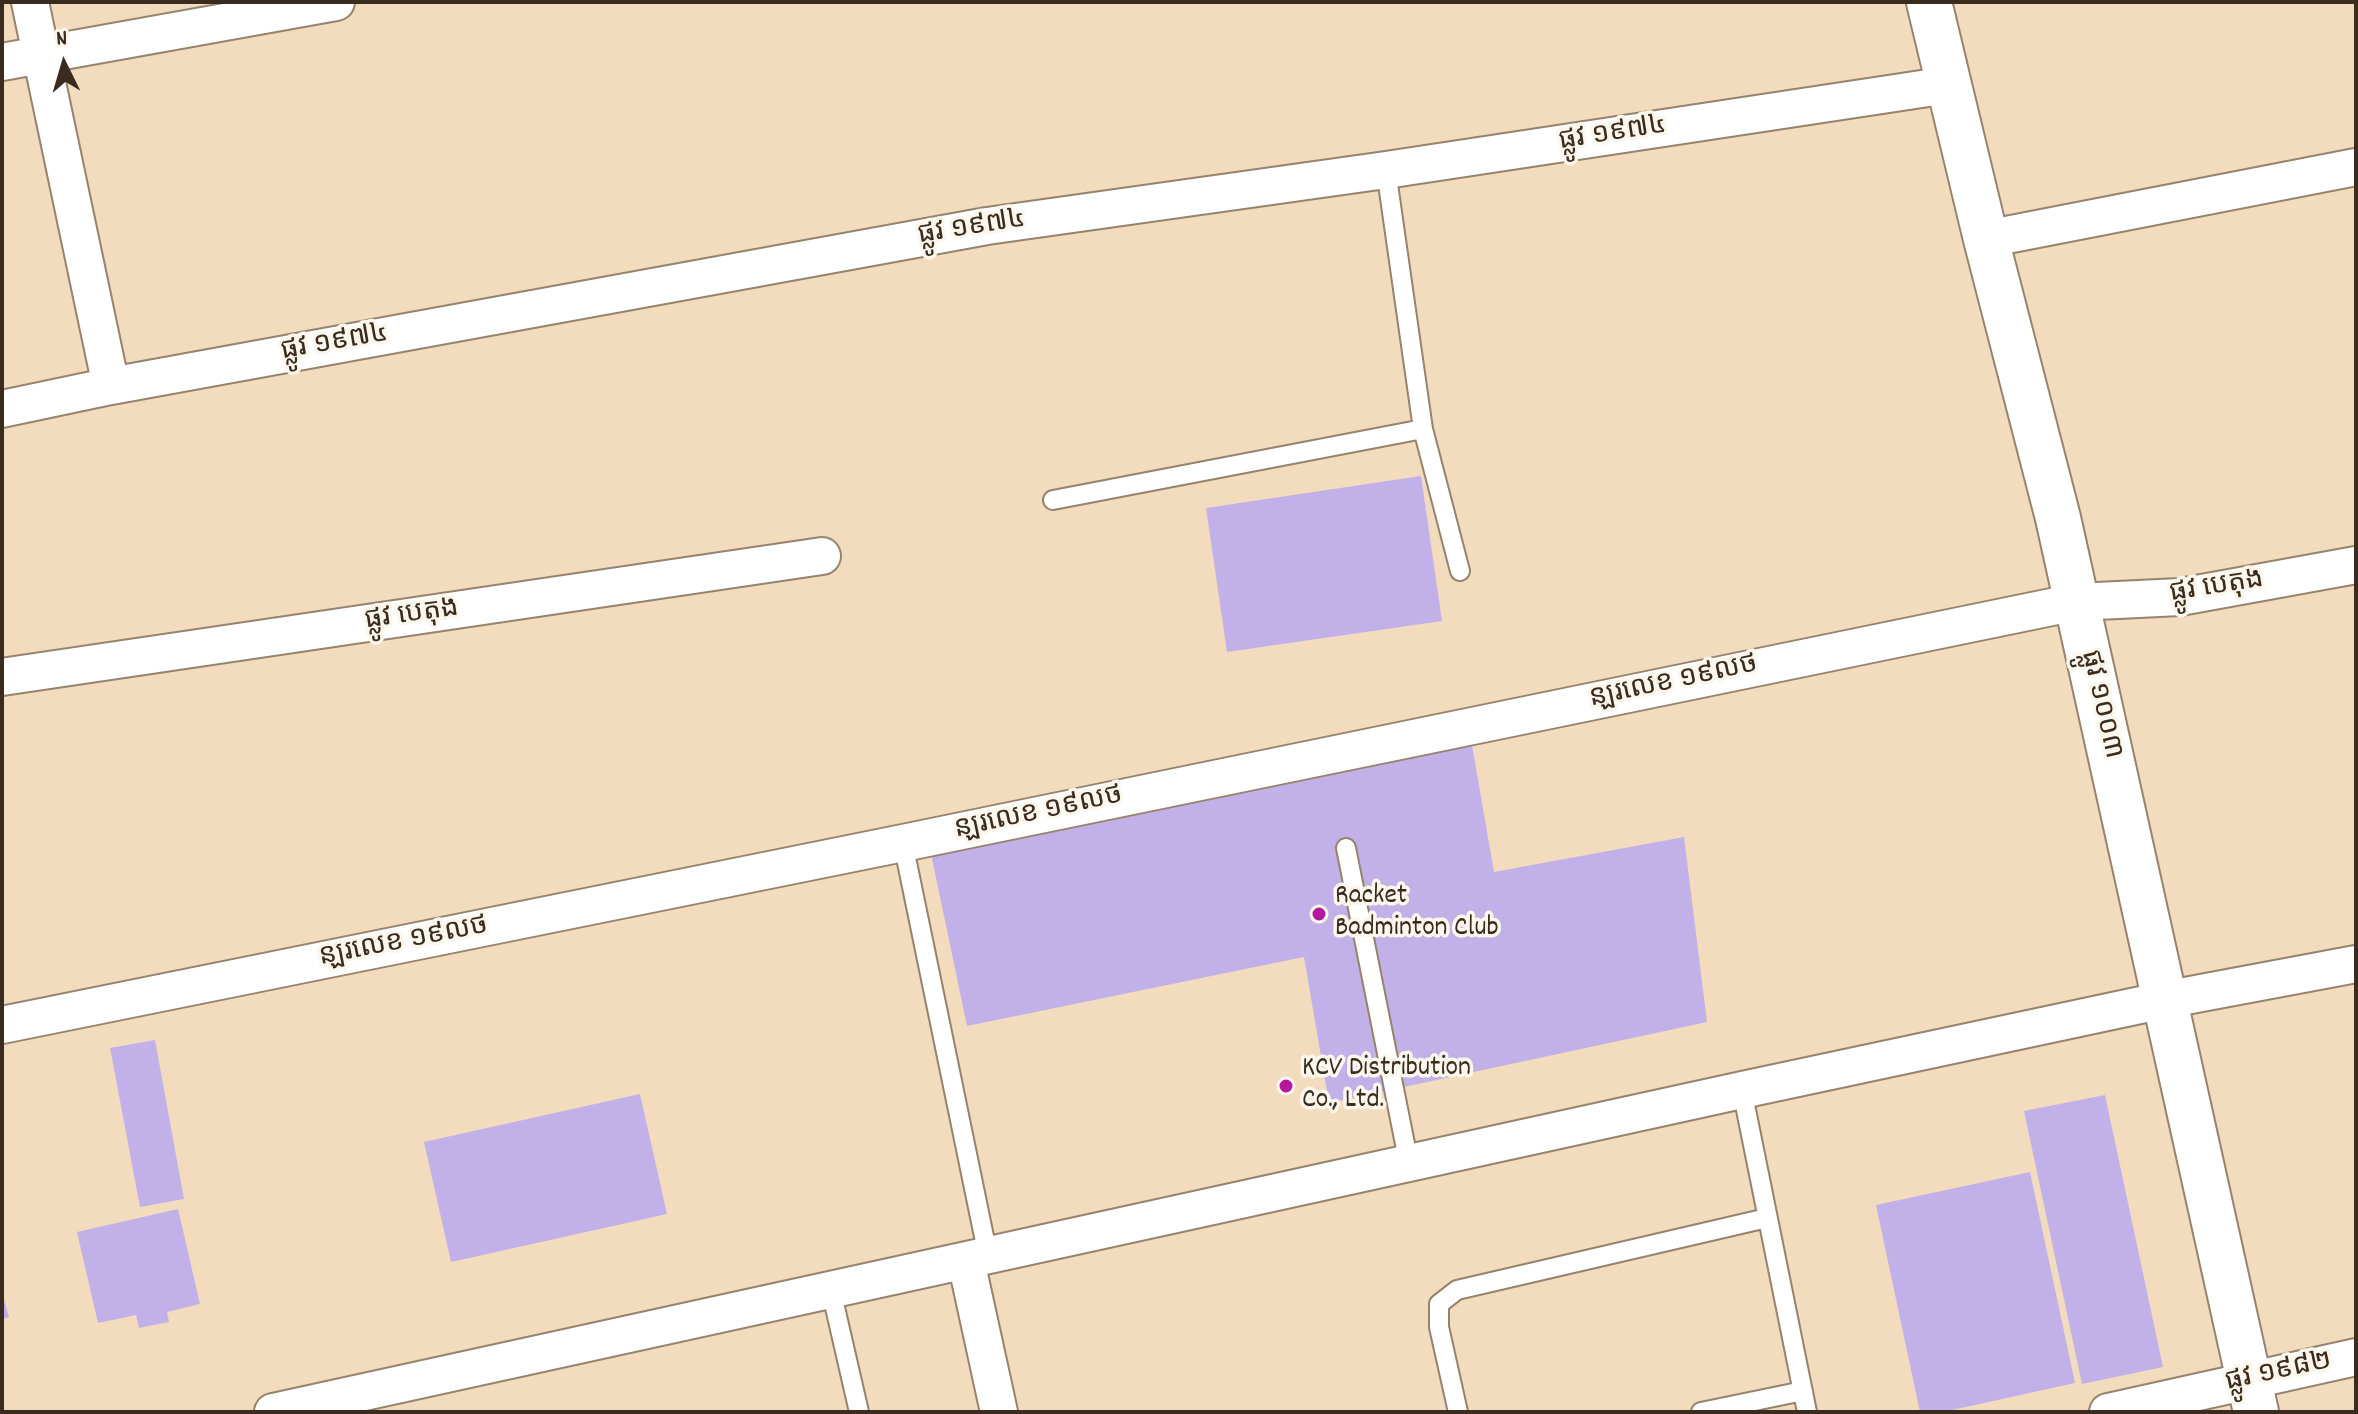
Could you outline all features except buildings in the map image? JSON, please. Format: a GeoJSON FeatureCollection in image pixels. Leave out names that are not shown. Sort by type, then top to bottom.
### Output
{"type":"FeatureCollection","features":[{"type":"Feature","properties":{"kind":"street"},"geometry":{"type":"LineString","coordinates":[[30,2],[111,386]]}},
{"type":"Feature","properties":{"kind":"street"},"geometry":{"type":"LineString","coordinates":[[2,62],[336,2]]}},
{"type":"Feature","properties":{"kind":"street","name":"ផ្លូវ ១០០៣"},"geometry":{"type":"LineString","coordinates":[[1929,2],[2058,518],[2252,1396]]}},
{"type":"Feature","properties":{"kind":"street","name":"ផ្លូវ ១៩៧៤"},"geometry":{"type":"LineString","coordinates":[[2,409],[111,386],[972,229],[1948,85]]}},
{"type":"Feature","properties":{"kind":"street"},"geometry":{"type":"LineString","coordinates":[[1986,239],[2356,167]]}},
{"type":"Feature","properties":{"kind":"street","name":"ផ្លូវ បេតុង"},"geometry":{"type":"LineString","coordinates":[[2,677],[822,556]]}},
{"type":"Feature","properties":{"kind":"street","name":"ផ្លូវ បេតុង"},"geometry":{"type":"LineString","coordinates":[[2076,602],[2180,597],[2356,565]]}},
{"type":"Feature","properties":{"kind":"street","name":"ន្ឡរលេខ ១៩លថ"},"geometry":{"type":"LineString","coordinates":[[2,1025],[2076,602]]}},
{"type":"Feature","properties":{"kind":"street"},"geometry":{"type":"LineString","coordinates":[[273,1412],[1742,1090],[2164,1000],[2356,964]]}},
{"type":"Feature","properties":{"kind":"street"},"geometry":{"type":"LineString","coordinates":[[977,1258],[999,1412]]}},
{"type":"Feature","properties":{"kind":"street","name":"ផ្លូវ ១៩៨២"},"geometry":{"type":"LineString","coordinates":[[2108,1412],[2252,1396],[2356,1357]]}},
{"type":"Feature","properties":{"kind":"lane"},"geometry":{"type":"LineString","coordinates":[[1386,170],[1423,429],[1460,571]]}},
{"type":"Feature","properties":{"kind":"lane"},"geometry":{"type":"LineString","coordinates":[[1053,500],[1423,429]]}},
{"type":"Feature","properties":{"kind":"lane"},"geometry":{"type":"LineString","coordinates":[[903,843],[977,1258]]}},
{"type":"Feature","properties":{"kind":"lane"},"geometry":{"type":"LineString","coordinates":[[1346,848],[1409,1164]]}},
{"type":"Feature","properties":{"kind":"lane"},"geometry":{"type":"LineString","coordinates":[[1742,1090],[1807,1412]]}},
{"type":"Feature","properties":{"kind":"lane"},"geometry":{"type":"LineString","coordinates":[[1458,1412],[1439,1327],[1439,1304],[1457,1290],[1767,1218]]}},
{"type":"Feature","properties":{"kind":"lane"},"geometry":{"type":"LineString","coordinates":[[831,1290],[859,1412]]}},
{"type":"Feature","properties":{"kind":"lane"},"geometry":{"type":"LineString","coordinates":[[1701,1412],[1803,1391]]}},
{"type":"Feature","properties":{"kind":"place","name":"Racket Badminton Club"},"geometry":{"type":"Point","coordinates":[1319,914]}},
{"type":"Feature","properties":{"kind":"place","name":"KCV Distribution Co., Ltd."},"geometry":{"type":"Point","coordinates":[1286,1086]}}]}
